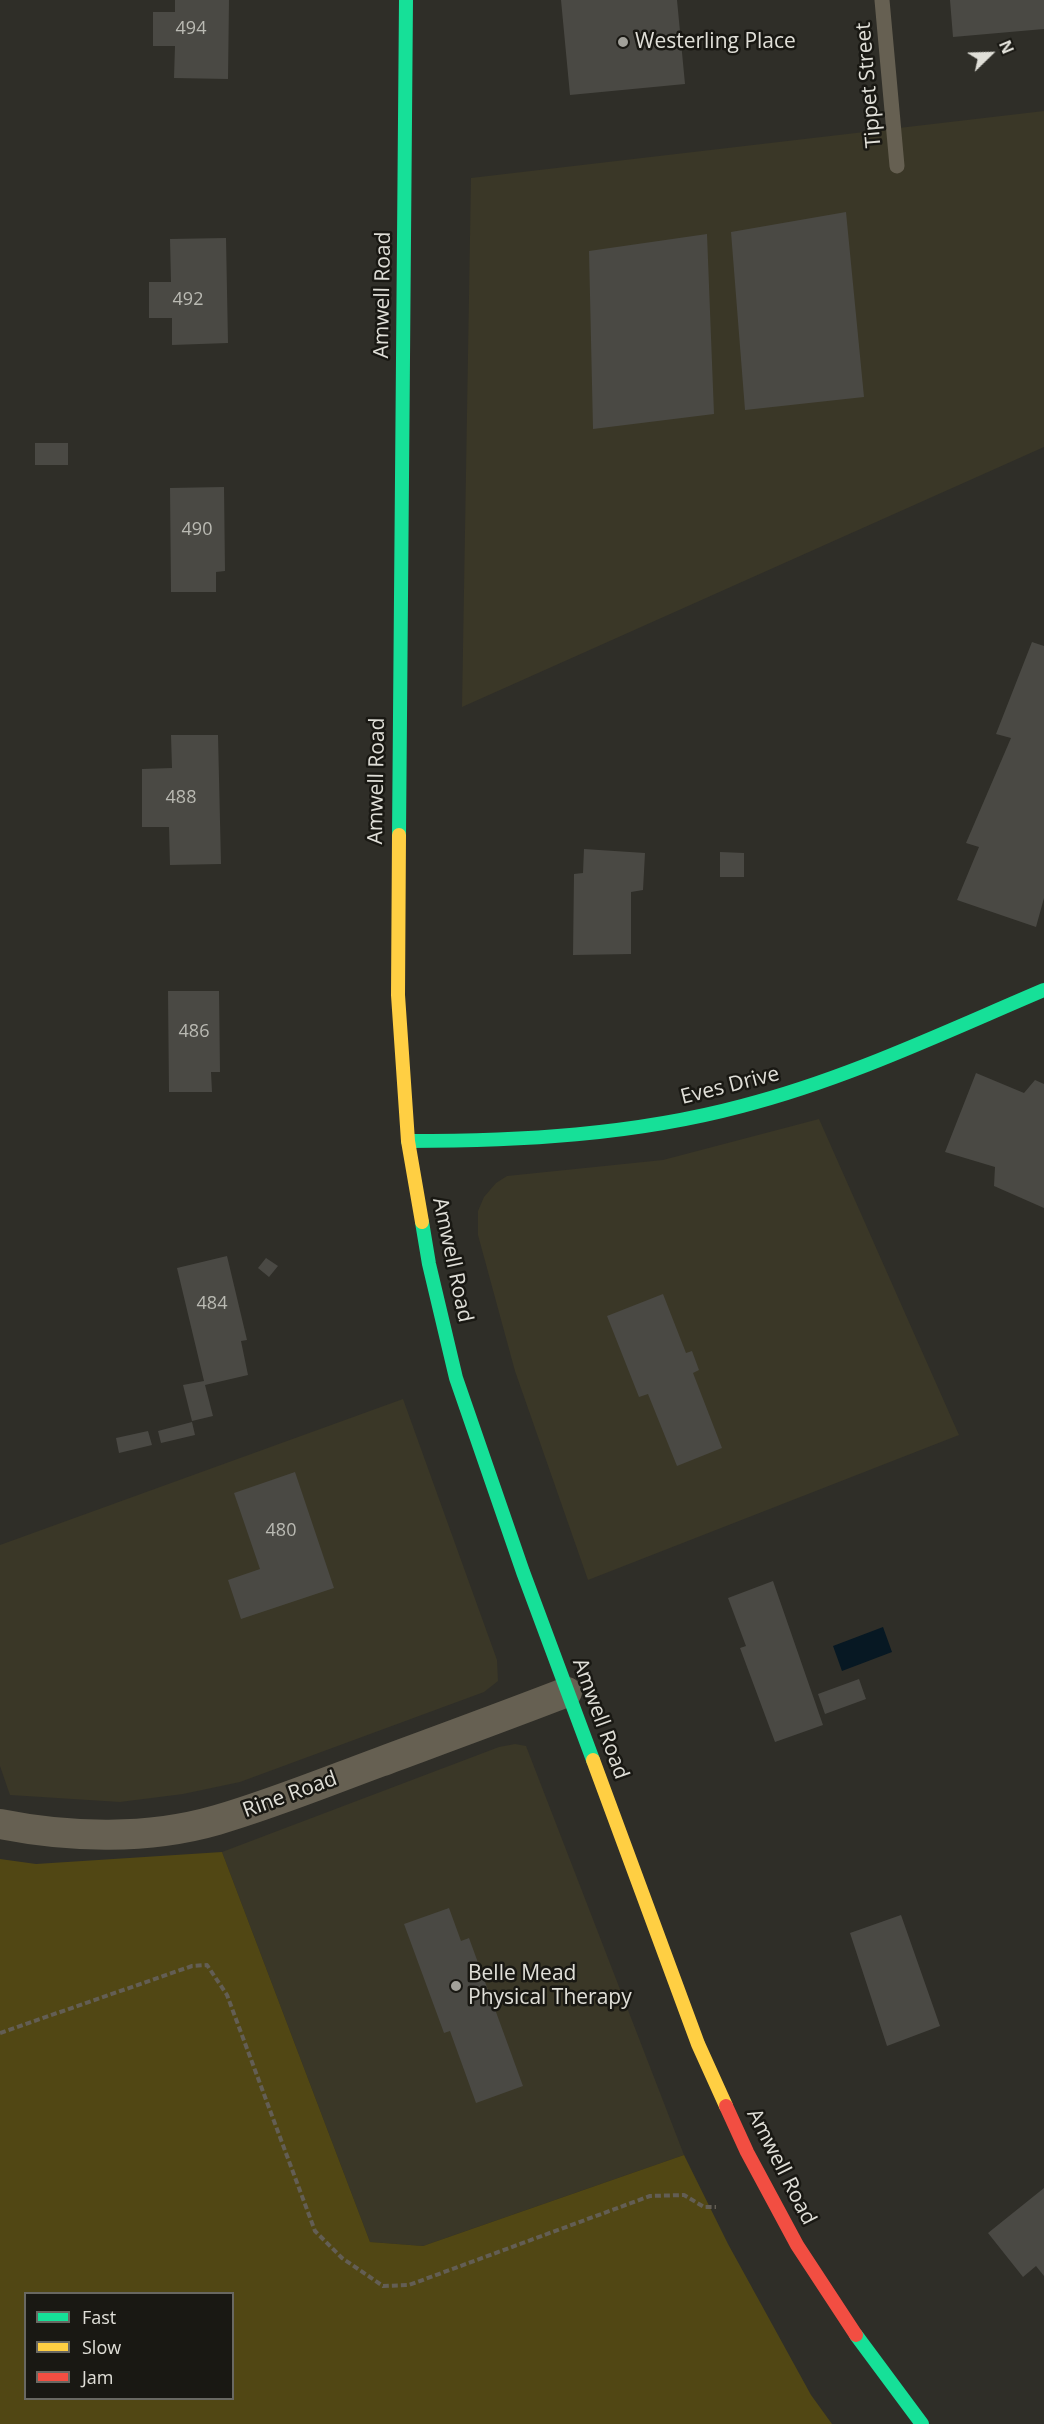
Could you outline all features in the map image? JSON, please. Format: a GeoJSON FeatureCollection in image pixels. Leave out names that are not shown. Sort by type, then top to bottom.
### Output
{"type":"FeatureCollection","features":[{"type":"Feature","properties":{"kind":"main road","name":"Amwell Road"},"geometry":{"type":"LineString","coordinates":[[406,0],[398,995],[408,1141],[429,1264],[456,1378],[523,1572],[698,2044],[747,2152],[797,2245],[867,2351],[922,2424]]}},
{"type":"Feature","properties":{"kind":"main road","name":"Eves Drive"},"geometry":{"type":"LineString","coordinates":[[408,1141],[475,1142],[657,1125],[736,1108],[787,1094],[865,1067],[1044,990]]}},
{"type":"Feature","properties":{"kind":"street","name":"Rine Road"},"geometry":{"type":"LineString","coordinates":[[0,1824],[26,1829],[100,1835],[164,1830],[215,1821],[294,1794],[567,1692]]}},
{"type":"Feature","properties":{"kind":"lane","name":"Tippet Street"},"geometry":{"type":"LineString","coordinates":[[882,0],[897,166]]}},
{"type":"Feature","properties":{"kind":"path"},"geometry":{"type":"LineString","coordinates":[[0,2033],[192,1966],[207,1965],[227,1995],[315,2231],[342,2258],[383,2286],[409,2285],[650,2196],[684,2195],[704,2207],[716,2207]]}},
{"type":"Feature","properties":{"kind":"shaded area"},"geometry":{"type":"Polygon","coordinates":[[[1044,111],[1044,447],[462,707],[471,178],[1044,111]]]}},
{"type":"Feature","properties":{"kind":"shaded area"},"geometry":{"type":"Polygon","coordinates":[[[819,1119],[959,1435],[588,1580],[515,1371],[478,1235],[478,1211],[484,1197],[496,1183],[507,1176],[663,1160],[819,1119]]]}},
{"type":"Feature","properties":{"kind":"shaded area"},"geometry":{"type":"Polygon","coordinates":[[[403,1399],[497,1660],[498,1681],[484,1692],[240,1782],[183,1794],[120,1802],[10,1795],[0,1766],[0,1545],[403,1399]]]}},
{"type":"Feature","properties":{"kind":"shaded area"},"geometry":{"type":"Polygon","coordinates":[[[515,1744],[526,1746],[684,2155],[423,2246],[370,2242],[222,1852],[499,1747],[515,1744]]]}},
{"type":"Feature","properties":{"kind":"shaded area"},"geometry":{"type":"Polygon","coordinates":[[[222,1852],[370,2242],[423,2246],[684,2155],[728,2244],[811,2395],[832,2424],[0,2424],[0,1859],[36,1864],[222,1852]]]}},
{"type":"Feature","properties":{"kind":"water"},"geometry":{"type":"Polygon","coordinates":[[[883,1627],[892,1652],[842,1671],[833,1646],[883,1627]]]}},
{"type":"Feature","properties":{"kind":"building"},"geometry":{"type":"Polygon","coordinates":[[[175,0],[229,0],[228,79],[174,78],[175,46],[153,46],[153,12],[175,12],[175,0]]]}},
{"type":"Feature","properties":{"kind":"building","name":"Westerling Place"},"geometry":{"type":"Polygon","coordinates":[[[561,0],[677,0],[685,84],[570,95],[561,0]]]}},
{"type":"Feature","properties":{"kind":"building"},"geometry":{"type":"Polygon","coordinates":[[[950,0],[1044,0],[1044,29],[953,37],[950,0]]]}},
{"type":"Feature","properties":{"kind":"building"},"geometry":{"type":"Polygon","coordinates":[[[846,212],[864,397],[745,410],[731,232],[846,212]]]}},
{"type":"Feature","properties":{"kind":"building"},"geometry":{"type":"Polygon","coordinates":[[[707,234],[714,414],[593,429],[589,251],[707,234]]]}},
{"type":"Feature","properties":{"kind":"building"},"geometry":{"type":"Polygon","coordinates":[[[226,238],[228,343],[172,345],[172,318],[149,318],[149,282],[171,282],[170,239],[226,238]]]}},
{"type":"Feature","properties":{"kind":"building"},"geometry":{"type":"Polygon","coordinates":[[[35,443],[68,443],[68,465],[35,465],[35,443]]]}},
{"type":"Feature","properties":{"kind":"building"},"geometry":{"type":"Polygon","coordinates":[[[224,487],[225,571],[216,572],[216,592],[171,592],[170,488],[224,487]]]}},
{"type":"Feature","properties":{"kind":"building"},"geometry":{"type":"Polygon","coordinates":[[[1032,642],[1044,646],[1044,898],[1036,927],[957,900],[979,847],[966,843],[1011,738],[996,734],[1032,642]]]}},
{"type":"Feature","properties":{"kind":"building"},"geometry":{"type":"Polygon","coordinates":[[[171,735],[218,735],[221,864],[170,865],[169,827],[142,827],[142,769],[172,768],[171,735]]]}},
{"type":"Feature","properties":{"kind":"building"},"geometry":{"type":"Polygon","coordinates":[[[584,849],[645,853],[643,890],[631,892],[631,954],[573,955],[574,874],[583,873],[584,849]]]}},
{"type":"Feature","properties":{"kind":"building"},"geometry":{"type":"Polygon","coordinates":[[[720,852],[744,853],[744,877],[720,877],[720,852]]]}},
{"type":"Feature","properties":{"kind":"building"},"geometry":{"type":"Polygon","coordinates":[[[168,991],[219,991],[220,1072],[211,1072],[212,1092],[169,1092],[168,991]]]}},
{"type":"Feature","properties":{"kind":"building"},"geometry":{"type":"Polygon","coordinates":[[[976,1073],[1024,1093],[1035,1080],[1044,1084],[1044,1208],[994,1186],[995,1167],[945,1152],[976,1073]]]}},
{"type":"Feature","properties":{"kind":"building"},"geometry":{"type":"Polygon","coordinates":[[[227,1256],[247,1340],[241,1341],[248,1375],[205,1385],[213,1416],[192,1421],[183,1385],[204,1381],[177,1268],[227,1256]]]}},
{"type":"Feature","properties":{"kind":"building"},"geometry":{"type":"Polygon","coordinates":[[[266,1258],[278,1266],[269,1277],[258,1268],[266,1258]]]}},
{"type":"Feature","properties":{"kind":"building"},"geometry":{"type":"Polygon","coordinates":[[[663,1294],[686,1353],[692,1351],[699,1370],[693,1373],[722,1448],[677,1466],[648,1394],[639,1397],[607,1316],[663,1294]]]}},
{"type":"Feature","properties":{"kind":"building"},"geometry":{"type":"Polygon","coordinates":[[[192,1422],[195,1435],[161,1443],[158,1431],[192,1422]]]}},
{"type":"Feature","properties":{"kind":"building"},"geometry":{"type":"Polygon","coordinates":[[[148,1431],[152,1445],[119,1453],[116,1438],[148,1431]]]}},
{"type":"Feature","properties":{"kind":"building"},"geometry":{"type":"Polygon","coordinates":[[[295,1472],[334,1588],[241,1619],[228,1580],[260,1569],[234,1493],[295,1472]]]}},
{"type":"Feature","properties":{"kind":"building"},"geometry":{"type":"Polygon","coordinates":[[[773,1581],[823,1725],[775,1742],[740,1648],[746,1646],[728,1598],[773,1581]]]}},
{"type":"Feature","properties":{"kind":"building"},"geometry":{"type":"Polygon","coordinates":[[[859,1679],[866,1699],[825,1714],[818,1694],[859,1679]]]}},
{"type":"Feature","properties":{"kind":"building","name":"Belle Mead Physical Therapy"},"geometry":{"type":"Polygon","coordinates":[[[449,1908],[461,1941],[469,1938],[523,2086],[476,2103],[450,2031],[444,2033],[404,1924],[449,1908]]]}},
{"type":"Feature","properties":{"kind":"building"},"geometry":{"type":"Polygon","coordinates":[[[901,1915],[940,2026],[887,2046],[850,1933],[901,1915]]]}},
{"type":"Feature","properties":{"kind":"building"},"geometry":{"type":"Polygon","coordinates":[[[1044,2188],[1044,2276],[1036,2266],[1023,2277],[988,2233],[1044,2188]]]}},
{"type":"Feature","properties":{"kind":"traffic: fast"},"geometry":{"type":"LineString","coordinates":[[399,835],[406,0]]}},
{"type":"Feature","properties":{"kind":"traffic: fast"},"geometry":{"type":"LineString","coordinates":[[408,1141],[534,1138],[618,1130],[701,1116],[781,1095],[858,1069],[1044,990]]}},
{"type":"Feature","properties":{"kind":"traffic: fast"},"geometry":{"type":"LineString","coordinates":[[422,1222],[429,1264],[456,1378],[523,1572],[593,1760]]}},
{"type":"Feature","properties":{"kind":"traffic: fast"},"geometry":{"type":"LineString","coordinates":[[856,2335],[922,2424]]}},
{"type":"Feature","properties":{"kind":"traffic: slow"},"geometry":{"type":"LineString","coordinates":[[399,835],[398,995],[408,1141],[422,1222]]}},
{"type":"Feature","properties":{"kind":"traffic: slow"},"geometry":{"type":"LineString","coordinates":[[593,1760],[698,2044],[726,2106]]}},
{"type":"Feature","properties":{"kind":"traffic: jam"},"geometry":{"type":"LineString","coordinates":[[726,2106],[747,2152],[797,2245],[856,2335]]}},
{"type":"Feature","properties":{"kind":"place","name":"Westerling Place"},"geometry":{"type":"Point","coordinates":[623,42]}},
{"type":"Feature","properties":{"kind":"place","name":"Belle Mead Physical Therapy"},"geometry":{"type":"Point","coordinates":[456,1986]}}]}
